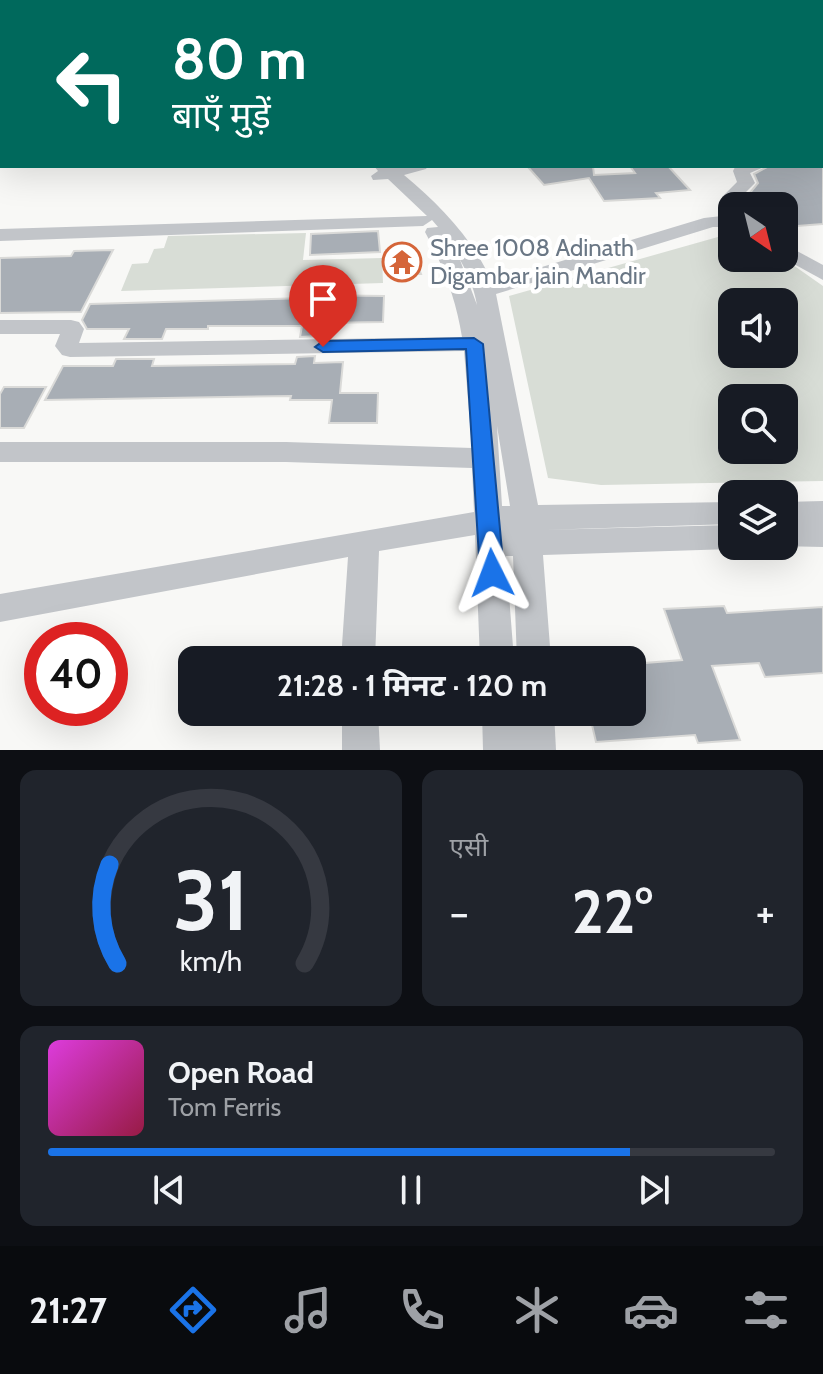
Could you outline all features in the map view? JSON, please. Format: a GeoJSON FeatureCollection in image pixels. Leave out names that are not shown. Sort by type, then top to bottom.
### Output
{"type":"FeatureCollection","features":[{"type":"Feature","properties":{"kind":"street"},"geometry":{"type":"LineString","coordinates":[[378,170],[399,168]]}},
{"type":"Feature","properties":{"kind":"street"},"geometry":{"type":"LineString","coordinates":[[734,192],[746,183],[741,171],[751,168]]}},
{"type":"Feature","properties":{"kind":"street"},"geometry":{"type":"LineString","coordinates":[[378,170],[423,220],[456,267],[465,295],[474,344],[486,458],[496,646]]}},
{"type":"Feature","properties":{"kind":"street"},"geometry":{"type":"LineString","coordinates":[[378,170],[451,230],[476,267],[485,291],[527,530],[533,646]]}},
{"type":"Feature","properties":{"kind":"street"},"geometry":{"type":"LineString","coordinates":[[0,235],[423,220]]}},
{"type":"Feature","properties":{"kind":"street"},"geometry":{"type":"LineString","coordinates":[[485,291],[718,221]]}},
{"type":"Feature","properties":{"kind":"street"},"geometry":{"type":"LineString","coordinates":[[798,259],[823,274]]}},
{"type":"Feature","properties":{"kind":"street"},"geometry":{"type":"LineString","coordinates":[[0,327],[71,327],[73,329],[66,346],[70,350],[474,344]]}},
{"type":"Feature","properties":{"kind":"street"},"geometry":{"type":"LineString","coordinates":[[0,452],[286,452],[486,458]]}},
{"type":"Feature","properties":{"kind":"street"},"geometry":{"type":"LineString","coordinates":[[798,513],[823,512]]}},
{"type":"Feature","properties":{"kind":"street"},"geometry":{"type":"LineString","coordinates":[[0,608],[364,544],[416,532],[466,526],[490,531],[527,530],[718,514]]}},
{"type":"Feature","properties":{"kind":"street"},"geometry":{"type":"LineString","coordinates":[[527,530],[718,537]]}},
{"type":"Feature","properties":{"kind":"street"},"geometry":{"type":"LineString","coordinates":[[798,536],[823,535]]}},
{"type":"Feature","properties":{"kind":"street"},"geometry":{"type":"LineString","coordinates":[[359,646],[364,544]]}},
{"type":"Feature","properties":{"kind":"street"},"geometry":{"type":"LineString","coordinates":[[360,726],[361,750]]}},
{"type":"Feature","properties":{"kind":"street"},"geometry":{"type":"LineString","coordinates":[[501,726],[502,750]]}},
{"type":"Feature","properties":{"kind":"street"},"geometry":{"type":"LineString","coordinates":[[536,726],[537,750]]}},
{"type":"Feature","properties":{"kind":"shaded area"},"geometry":{"type":"Polygon","coordinates":[[[306,233],[303,260],[382,258],[383,283],[121,291],[132,264],[148,263],[154,249],[164,248],[168,236],[306,233]]]}},
{"type":"Feature","properties":{"kind":"shaded area"},"geometry":{"type":"Polygon","coordinates":[[[718,237],[718,272],[798,272],[798,268],[823,286],[823,481],[718,480],[718,483],[601,485],[548,478],[509,296],[718,237]]]}},
{"type":"Feature","properties":{"kind":"building"},"geometry":{"type":"Polygon","coordinates":[[[529,168],[593,168],[594,175],[635,173],[631,168],[670,168],[690,190],[656,193],[660,198],[604,201],[589,178],[544,185],[529,168]]]}},
{"type":"Feature","properties":{"kind":"building"},"geometry":{"type":"Polygon","coordinates":[[[765,168],[823,168],[823,224],[798,226],[798,192],[751,192],[758,183],[754,174],[765,168]]]}},
{"type":"Feature","properties":{"kind":"building"},"geometry":{"type":"Polygon","coordinates":[[[378,231],[380,252],[310,255],[311,234],[378,231]]]}},
{"type":"Feature","properties":{"kind":"building","name":"Shree 1008 Adinath Digambar jain Mandir"},"geometry":{"type":"Polygon","coordinates":[[[411,249],[421,274],[392,274],[386,250],[411,249]]]}},
{"type":"Feature","properties":{"kind":"building"},"geometry":{"type":"Polygon","coordinates":[[[113,250],[81,312],[0,313],[0,258],[71,256],[74,251],[113,250]]]}},
{"type":"Feature","properties":{"kind":"building"},"geometry":{"type":"Polygon","coordinates":[[[307,295],[384,296],[383,322],[320,323],[318,336],[300,337],[302,326],[208,326],[208,329],[166,329],[162,339],[124,339],[129,329],[87,329],[82,320],[90,304],[306,298],[307,295]]]}},
{"type":"Feature","properties":{"kind":"building"},"geometry":{"type":"Polygon","coordinates":[[[315,356],[314,363],[343,362],[340,393],[378,393],[377,423],[329,423],[332,400],[290,400],[291,396],[45,400],[63,366],[113,366],[116,359],[154,359],[152,366],[295,364],[297,357],[315,356]]]}},
{"type":"Feature","properties":{"kind":"building"},"geometry":{"type":"Polygon","coordinates":[[[4,387],[46,387],[24,428],[0,428],[0,394],[4,387]]]}},
{"type":"Feature","properties":{"kind":"building"},"geometry":{"type":"Polygon","coordinates":[[[724,606],[727,613],[823,607],[823,673],[765,677],[759,663],[712,666],[740,740],[698,743],[695,735],[596,742],[592,726],[646,726],[646,663],[682,660],[664,609],[724,606]]]}},
{"type":"Feature","properties":{"kind":"place","name":"Shree 1008 Adinath Digambar jain Mandir"},"geometry":{"type":"Point","coordinates":[402,262]}},
{"type":"Feature","properties":{"kind":"route"},"geometry":{"type":"LineString","coordinates":[[323,347],[474,344],[486,458],[492,573]]}}]}
